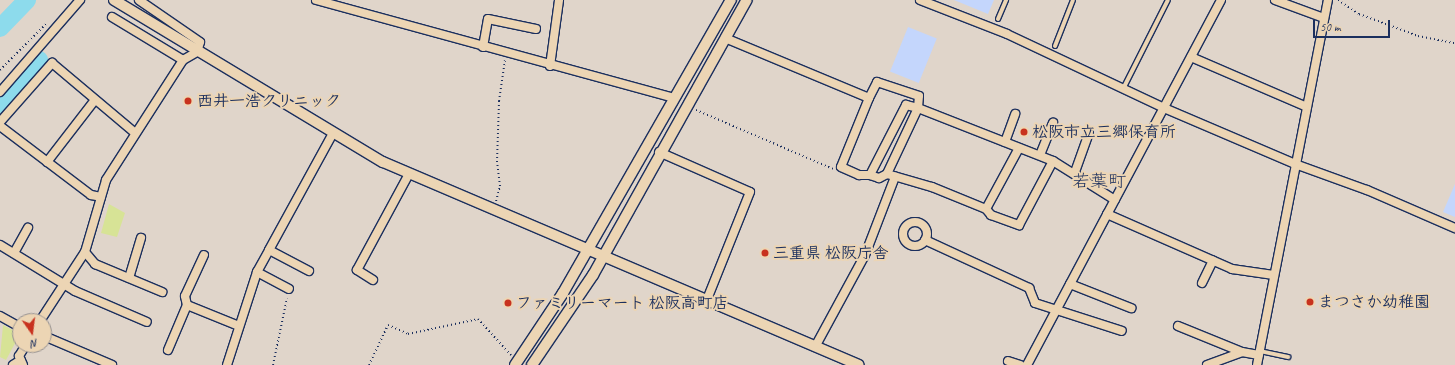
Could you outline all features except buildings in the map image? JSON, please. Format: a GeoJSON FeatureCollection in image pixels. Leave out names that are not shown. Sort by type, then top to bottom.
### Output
{"type":"FeatureCollection","features":[{"type":"Feature","properties":{"kind":"street"},"geometry":{"type":"LineString","coordinates":[[0,92],[58,21],[80,0]]}},
{"type":"Feature","properties":{"kind":"street"},"geometry":{"type":"LineString","coordinates":[[114,0],[197,52],[333,133],[409,174],[587,249],[706,302],[859,365]]}},
{"type":"Feature","properties":{"kind":"street"},"geometry":{"type":"LineString","coordinates":[[46,313],[66,285],[85,252],[106,180],[134,132],[184,60],[197,52],[200,42],[139,0]]}},
{"type":"Feature","properties":{"kind":"street"},"geometry":{"type":"LineString","coordinates":[[316,0],[550,66],[674,98]]}},
{"type":"Feature","properties":{"kind":"street"},"geometry":{"type":"LineString","coordinates":[[550,66],[559,0]]}},
{"type":"Feature","properties":{"kind":"street"},"geometry":{"type":"LineString","coordinates":[[516,363],[587,249],[731,0]]}},
{"type":"Feature","properties":{"kind":"street"},"geometry":{"type":"LineString","coordinates":[[532,365],[602,256],[659,152],[747,0]]}},
{"type":"Feature","properties":{"kind":"street"},"geometry":{"type":"LineString","coordinates":[[920,0],[934,2],[1124,87],[1164,108],[1295,164],[1367,190],[1455,228]]}},
{"type":"Feature","properties":{"kind":"street"},"geometry":{"type":"LineString","coordinates":[[1027,365],[1054,311],[1070,284],[1221,0]]}},
{"type":"Feature","properties":{"kind":"street"},"geometry":{"type":"LineString","coordinates":[[1275,0],[1324,18]]}},
{"type":"Feature","properties":{"kind":"street"},"geometry":{"type":"LineString","coordinates":[[1257,365],[1328,0]]}},
{"type":"Feature","properties":{"kind":"street"},"geometry":{"type":"LineString","coordinates":[[112,17],[184,60]]}},
{"type":"Feature","properties":{"kind":"street"},"geometry":{"type":"LineString","coordinates":[[483,47],[488,19],[536,29]]}},
{"type":"Feature","properties":{"kind":"street"},"geometry":{"type":"LineString","coordinates":[[725,38],[869,98]]}},
{"type":"Feature","properties":{"kind":"street"},"geometry":{"type":"LineString","coordinates":[[1191,57],[1307,107]]}},
{"type":"Feature","properties":{"kind":"street"},"geometry":{"type":"LineString","coordinates":[[0,122],[52,63],[134,132]]}},
{"type":"Feature","properties":{"kind":"street"},"geometry":{"type":"LineString","coordinates":[[815,347],[865,255],[891,175],[918,108],[919,96],[877,82],[841,167],[879,178],[891,175],[932,187],[986,209],[990,215],[1019,225],[1053,161]]}},
{"type":"Feature","properties":{"kind":"street"},"geometry":{"type":"LineString","coordinates":[[47,162],[95,100]]}},
{"type":"Feature","properties":{"kind":"street"},"geometry":{"type":"LineString","coordinates":[[870,176],[906,105],[918,108],[1040,155],[1075,172],[1084,182],[1115,200]]}},
{"type":"Feature","properties":{"kind":"street"},"geometry":{"type":"LineString","coordinates":[[1005,142],[1016,114]]}},
{"type":"Feature","properties":{"kind":"street"},"geometry":{"type":"LineString","coordinates":[[1040,155],[1053,122]]}},
{"type":"Feature","properties":{"kind":"street"},"geometry":{"type":"LineString","coordinates":[[0,126],[91,195],[101,197]]}},
{"type":"Feature","properties":{"kind":"street"},"geometry":{"type":"LineString","coordinates":[[227,365],[258,272],[333,133]]}},
{"type":"Feature","properties":{"kind":"street"},"geometry":{"type":"LineString","coordinates":[[1075,172],[1089,133]]}},
{"type":"Feature","properties":{"kind":"street"},"geometry":{"type":"LineString","coordinates":[[986,209],[1019,148]]}},
{"type":"Feature","properties":{"kind":"street"},"geometry":{"type":"LineString","coordinates":[[659,152],[750,192],[706,302]]}},
{"type":"Feature","properties":{"kind":"street"},"geometry":{"type":"LineString","coordinates":[[374,280],[357,270],[409,174]]}},
{"type":"Feature","properties":{"kind":"street"},"geometry":{"type":"LineString","coordinates":[[1107,214],[1232,269],[1274,275]]}},
{"type":"Feature","properties":{"kind":"street"},"geometry":{"type":"LineString","coordinates":[[14,253],[28,228]]}},
{"type":"Feature","properties":{"kind":"street"},"geometry":{"type":"LineString","coordinates":[[129,278],[141,238]]}},
{"type":"Feature","properties":{"kind":"street"},"geometry":{"type":"LineString","coordinates":[[925,240],[1029,288],[1035,303],[1054,311],[1122,331]]}},
{"type":"Feature","properties":{"kind":"street"},"geometry":{"type":"LineString","coordinates":[[0,245],[66,285],[147,322]]}},
{"type":"Feature","properties":{"kind":"street"},"geometry":{"type":"LineString","coordinates":[[269,250],[309,271]]}},
{"type":"Feature","properties":{"kind":"street"},"geometry":{"type":"LineString","coordinates":[[85,252],[95,264],[162,292]]}},
{"type":"Feature","properties":{"kind":"street"},"geometry":{"type":"LineString","coordinates":[[168,350],[187,305],[185,296],[204,255]]}},
{"type":"Feature","properties":{"kind":"street"},"geometry":{"type":"LineString","coordinates":[[1202,283],[1213,260]]}},
{"type":"Feature","properties":{"kind":"street"},"geometry":{"type":"LineString","coordinates":[[258,272],[289,289]]}},
{"type":"Feature","properties":{"kind":"street"},"geometry":{"type":"LineString","coordinates":[[1070,284],[1131,308]]}},
{"type":"Feature","properties":{"kind":"street"},"geometry":{"type":"LineString","coordinates":[[187,305],[239,326]]}},
{"type":"Feature","properties":{"kind":"street"},"geometry":{"type":"LineString","coordinates":[[0,316],[12,323]]}},
{"type":"Feature","properties":{"kind":"street"},"geometry":{"type":"LineString","coordinates":[[1178,326],[1242,352],[1259,353]]}},
{"type":"Feature","properties":{"kind":"street"},"geometry":{"type":"LineString","coordinates":[[52,339],[112,365]]}},
{"type":"Feature","properties":{"kind":"street"},"geometry":{"type":"LineString","coordinates":[[1207,365],[1242,352]]}},
{"type":"Feature","properties":{"kind":"street"},"geometry":{"type":"LineString","coordinates":[[1008,361],[1020,365]]}},
{"type":"Feature","properties":{"kind":"street"},"geometry":{"type":"LineString","coordinates":[[13,365],[22,362]]}},
{"type":"Feature","properties":{"kind":"lane"},"geometry":{"type":"LineString","coordinates":[[998,19],[1006,0]]}},
{"type":"Feature","properties":{"kind":"lane"},"geometry":{"type":"LineString","coordinates":[[1055,46],[1073,0]]}},
{"type":"Feature","properties":{"kind":"lane"},"geometry":{"type":"LineString","coordinates":[[1124,87],[1168,0]]}},
{"type":"Feature","properties":{"kind":"lane"},"geometry":{"type":"LineString","coordinates":[[1259,353],[1288,357]]}},
{"type":"Feature","properties":{"kind":"path"},"geometry":{"type":"LineString","coordinates":[[1338,0],[1359,14],[1418,36],[1455,43]]}},
{"type":"Feature","properties":{"kind":"path"},"geometry":{"type":"LineString","coordinates":[[0,70],[46,24],[58,21]]}},
{"type":"Feature","properties":{"kind":"path"},"geometry":{"type":"LineString","coordinates":[[496,201],[500,186],[497,162],[499,101],[506,53]]}},
{"type":"Feature","properties":{"kind":"path"},"geometry":{"type":"LineString","coordinates":[[692,109],[835,170]]}},
{"type":"Feature","properties":{"kind":"path"},"geometry":{"type":"LineString","coordinates":[[273,365],[289,289]]}},
{"type":"Feature","properties":{"kind":"path"},"geometry":{"type":"LineString","coordinates":[[369,365],[388,325],[408,334],[478,319],[516,363]]}},
{"type":"Feature","properties":{"kind":"green space"},"geometry":{"type":"Polygon","coordinates":[[[109,204],[125,213],[117,237],[101,233],[109,204]]]}},
{"type":"Feature","properties":{"kind":"green space"},"geometry":{"type":"Polygon","coordinates":[[[3,325],[12,330],[12,349],[6,360],[0,357],[3,325]]]}},
{"type":"Feature","properties":{"kind":"waterway"},"geometry":{"type":"LineString","coordinates":[[0,28],[27,0]]}},
{"type":"Feature","properties":{"kind":"waterway"},"geometry":{"type":"LineString","coordinates":[[0,104],[39,60]]}},
{"type":"Feature","properties":{"kind":"place","name":"西井一浩クリニック"},"geometry":{"type":"Point","coordinates":[188,101]}},
{"type":"Feature","properties":{"kind":"place","name":"松阪市立三郷保育所"},"geometry":{"type":"Point","coordinates":[1024,132]}},
{"type":"Feature","properties":{"kind":"place","name":"三重県 松阪庁舎"},"geometry":{"type":"Point","coordinates":[765,253]}},
{"type":"Feature","properties":{"kind":"place","name":"まつさか幼稚園"},"geometry":{"type":"Point","coordinates":[1310,302]}},
{"type":"Feature","properties":{"kind":"place","name":"ファミリーマート 松阪高町店"},"geometry":{"type":"Point","coordinates":[508,303]}},
{"type":"Feature","properties":{"kind":"district","name":"若葉町"},"geometry":{"type":"Point","coordinates":[1099,181]}}]}
